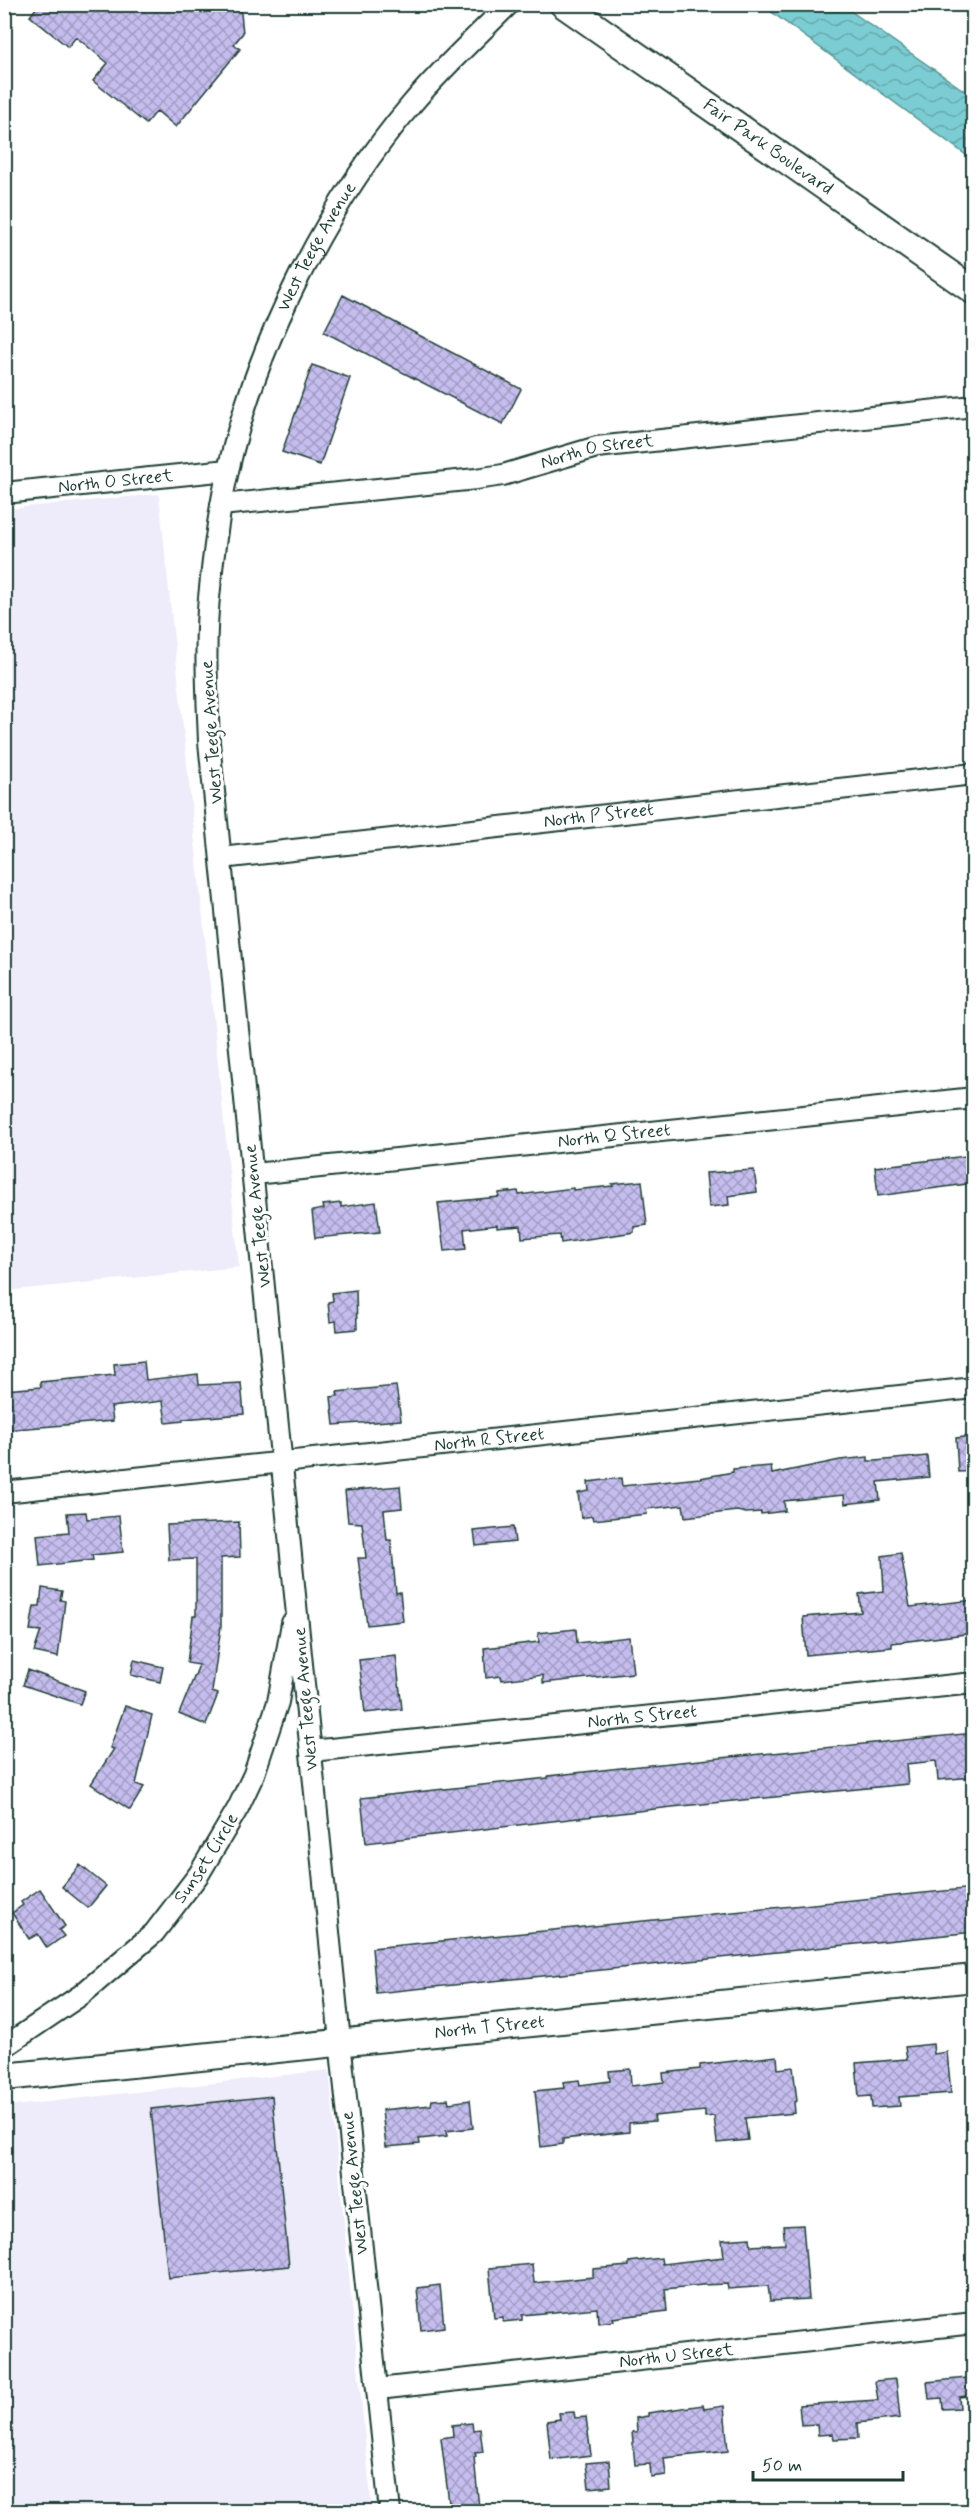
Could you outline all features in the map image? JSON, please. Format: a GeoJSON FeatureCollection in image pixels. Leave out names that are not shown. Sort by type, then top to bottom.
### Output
{"type":"FeatureCollection","features":[{"type":"Feature","properties":{"kind":"street","name":"West Teege Avenue"},"geometry":{"type":"LineString","coordinates":[[390,2511],[310,1750],[297,1596],[209,742],[206,665],[210,590],[228,470],[260,366],[294,286],[324,231],[363,168],[410,105],[447,64],[509,4]]}},
{"type":"Feature","properties":{"kind":"street","name":"Fair Park Boulevard"},"geometry":{"type":"LineString","coordinates":[[563,4],[974,291]]}},
{"type":"Feature","properties":{"kind":"street","name":"North O Street"},"geometry":{"type":"LineString","coordinates":[[221,505],[503,475],[597,447],[974,406]]}},
{"type":"Feature","properties":{"kind":"street","name":"North O Street"},"geometry":{"type":"LineString","coordinates":[[4,493],[228,470]]}},
{"type":"Feature","properties":{"kind":"street","name":"North P Street"},"geometry":{"type":"LineString","coordinates":[[221,858],[974,774]]}},
{"type":"Feature","properties":{"kind":"street","name":"North Q Street"},"geometry":{"type":"LineString","coordinates":[[254,1174],[974,1098]]}},
{"type":"Feature","properties":{"kind":"street","name":"North R Street"},"geometry":{"type":"LineString","coordinates":[[4,1492],[974,1388]]}},
{"type":"Feature","properties":{"kind":"street","name":"Sunset Circle"},"geometry":{"type":"LineString","coordinates":[[4,2047],[81,1995],[154,1933],[199,1874],[238,1808],[254,1774],[278,1702],[297,1596]]}},
{"type":"Feature","properties":{"kind":"street","name":"North S Street"},"geometry":{"type":"LineString","coordinates":[[310,1750],[974,1683]]}},
{"type":"Feature","properties":{"kind":"street","name":"North T Street"},"geometry":{"type":"LineString","coordinates":[[4,2077],[974,1978]]}},
{"type":"Feature","properties":{"kind":"street","name":"North U Street"},"geometry":{"type":"LineString","coordinates":[[378,2389],[974,2323]]}},
{"type":"Feature","properties":{"kind":"shaded area"},"geometry":{"type":"Polygon","coordinates":[[[159,494],[239,1267],[5,1291],[5,509],[159,494]]]}},
{"type":"Feature","properties":{"kind":"shaded area"},"geometry":{"type":"Polygon","coordinates":[[[329,2070],[372,2511],[5,2511],[4,2107],[329,2070]]]}},
{"type":"Feature","properties":{"kind":"water"},"geometry":{"type":"Polygon","coordinates":[[[762,5],[842,5],[973,97],[973,160],[762,5]]]}},
{"type":"Feature","properties":{"kind":"building"},"geometry":{"type":"Polygon","coordinates":[[[39,4],[240,4],[243,33],[234,44],[240,49],[176,127],[157,111],[146,124],[93,81],[108,63],[76,37],[68,47],[30,16],[39,4]]]}},
{"type":"Feature","properties":{"kind":"building"},"geometry":{"type":"Polygon","coordinates":[[[343,295],[521,389],[503,424],[324,332],[343,295]]]}},
{"type":"Feature","properties":{"kind":"building"},"geometry":{"type":"Polygon","coordinates":[[[312,365],[350,378],[320,465],[282,452],[312,365]]]}},
{"type":"Feature","properties":{"kind":"building"},"geometry":{"type":"Polygon","coordinates":[[[974,1155],[974,1183],[878,1196],[875,1167],[974,1155]]]}},
{"type":"Feature","properties":{"kind":"building"},"geometry":{"type":"Polygon","coordinates":[[[754,1170],[757,1192],[728,1196],[729,1205],[709,1207],[706,1173],[754,1170]]]}},
{"type":"Feature","properties":{"kind":"building"},"geometry":{"type":"Polygon","coordinates":[[[642,1181],[647,1225],[634,1227],[634,1232],[561,1243],[560,1235],[522,1238],[521,1226],[497,1228],[497,1225],[464,1229],[466,1249],[444,1251],[438,1203],[499,1197],[499,1193],[518,1191],[519,1195],[642,1181]]]}},
{"type":"Feature","properties":{"kind":"building"},"geometry":{"type":"Polygon","coordinates":[[[376,1202],[380,1232],[315,1238],[312,1211],[324,1209],[323,1205],[341,1203],[341,1207],[376,1202]]]}},
{"type":"Feature","properties":{"kind":"building"},"geometry":{"type":"Polygon","coordinates":[[[356,1290],[357,1329],[337,1331],[336,1321],[330,1322],[328,1302],[333,1301],[332,1293],[356,1290]]]}},
{"type":"Feature","properties":{"kind":"building"},"geometry":{"type":"Polygon","coordinates":[[[144,1361],[146,1380],[198,1374],[199,1385],[241,1383],[244,1414],[183,1419],[183,1421],[166,1423],[163,1401],[111,1407],[113,1421],[4,1430],[4,1390],[41,1387],[40,1382],[115,1375],[114,1364],[144,1361]]]}},
{"type":"Feature","properties":{"kind":"building"},"geometry":{"type":"Polygon","coordinates":[[[396,1386],[401,1420],[334,1425],[331,1397],[338,1396],[337,1392],[396,1386]]]}},
{"type":"Feature","properties":{"kind":"building"},"geometry":{"type":"Polygon","coordinates":[[[974,1436],[974,1471],[958,1472],[956,1438],[974,1436]]]}},
{"type":"Feature","properties":{"kind":"building"},"geometry":{"type":"Polygon","coordinates":[[[927,1456],[929,1477],[878,1482],[880,1500],[845,1504],[844,1495],[784,1501],[785,1511],[761,1514],[761,1512],[737,1511],[685,1517],[683,1505],[646,1509],[647,1514],[593,1520],[592,1516],[581,1518],[578,1493],[589,1491],[588,1482],[621,1478],[622,1486],[700,1478],[733,1472],[733,1469],[771,1466],[772,1474],[840,1460],[868,1457],[868,1461],[875,1461],[927,1456]]]}},
{"type":"Feature","properties":{"kind":"building"},"geometry":{"type":"Polygon","coordinates":[[[400,1486],[402,1508],[384,1510],[387,1540],[391,1540],[396,1593],[400,1592],[403,1621],[367,1625],[358,1558],[366,1558],[362,1523],[348,1522],[345,1491],[400,1486]]]}},
{"type":"Feature","properties":{"kind":"building"},"geometry":{"type":"Polygon","coordinates":[[[86,1512],[87,1519],[119,1516],[123,1552],[92,1555],[93,1560],[40,1566],[37,1535],[69,1532],[67,1513],[86,1512]]]}},
{"type":"Feature","properties":{"kind":"building"},"geometry":{"type":"Polygon","coordinates":[[[239,1522],[240,1557],[221,1558],[221,1626],[212,1692],[218,1694],[206,1725],[179,1714],[199,1665],[187,1663],[193,1616],[196,1616],[196,1559],[169,1560],[167,1525],[239,1522]]]}},
{"type":"Feature","properties":{"kind":"building"},"geometry":{"type":"Polygon","coordinates":[[[513,1527],[515,1542],[476,1546],[474,1531],[513,1527]]]}},
{"type":"Feature","properties":{"kind":"building"},"geometry":{"type":"Polygon","coordinates":[[[901,1553],[910,1607],[974,1600],[974,1633],[892,1643],[892,1647],[806,1655],[803,1617],[861,1612],[859,1594],[884,1591],[882,1556],[901,1553]]]}},
{"type":"Feature","properties":{"kind":"building"},"geometry":{"type":"Polygon","coordinates":[[[42,1588],[62,1591],[60,1600],[65,1601],[58,1657],[34,1652],[41,1631],[30,1630],[34,1606],[40,1606],[42,1588]]]}},
{"type":"Feature","properties":{"kind":"building"},"geometry":{"type":"Polygon","coordinates":[[[576,1629],[577,1643],[629,1637],[633,1673],[543,1683],[543,1675],[502,1680],[501,1676],[486,1678],[484,1648],[539,1642],[538,1633],[576,1629]]]}},
{"type":"Feature","properties":{"kind":"building"},"geometry":{"type":"Polygon","coordinates":[[[396,1656],[402,1709],[365,1713],[359,1660],[396,1656]]]}},
{"type":"Feature","properties":{"kind":"building"},"geometry":{"type":"Polygon","coordinates":[[[134,1660],[163,1667],[160,1682],[131,1675],[134,1660]]]}},
{"type":"Feature","properties":{"kind":"building"},"geometry":{"type":"Polygon","coordinates":[[[28,1670],[85,1691],[80,1704],[23,1685],[28,1670]]]}},
{"type":"Feature","properties":{"kind":"building"},"geometry":{"type":"Polygon","coordinates":[[[125,1706],[152,1715],[136,1784],[144,1787],[130,1810],[91,1784],[114,1749],[110,1748],[125,1706]]]}},
{"type":"Feature","properties":{"kind":"building"},"geometry":{"type":"Polygon","coordinates":[[[974,1733],[974,1777],[938,1780],[936,1761],[906,1764],[908,1784],[672,1807],[366,1843],[361,1798],[630,1767],[974,1733]]]}},
{"type":"Feature","properties":{"kind":"building"},"geometry":{"type":"Polygon","coordinates":[[[80,1865],[106,1886],[88,1908],[62,1887],[80,1865]]]}},
{"type":"Feature","properties":{"kind":"building"},"geometry":{"type":"Polygon","coordinates":[[[974,1888],[974,1932],[376,1993],[372,1948],[974,1888]]]}},
{"type":"Feature","properties":{"kind":"building"},"geometry":{"type":"Polygon","coordinates":[[[40,1889],[65,1926],[59,1930],[64,1936],[47,1948],[38,1934],[29,1939],[12,1913],[23,1905],[21,1902],[40,1889]]]}},
{"type":"Feature","properties":{"kind":"building"},"geometry":{"type":"Polygon","coordinates":[[[933,2044],[934,2054],[947,2052],[951,2093],[899,2097],[900,2106],[872,2108],[871,2096],[859,2097],[856,2063],[907,2059],[905,2047],[933,2044]]]}},
{"type":"Feature","properties":{"kind":"building"},"geometry":{"type":"Polygon","coordinates":[[[777,2056],[778,2069],[793,2067],[797,2101],[794,2102],[795,2113],[745,2118],[748,2140],[717,2143],[714,2116],[705,2117],[705,2111],[654,2116],[655,2121],[629,2123],[629,2132],[563,2139],[563,2144],[541,2147],[535,2091],[564,2088],[563,2082],[579,2080],[580,2085],[610,2081],[609,2071],[630,2069],[631,2086],[664,2082],[663,2073],[700,2069],[700,2065],[777,2056]]]}},
{"type":"Feature","properties":{"kind":"building"},"geometry":{"type":"Polygon","coordinates":[[[272,2096],[289,2266],[168,2278],[151,2109],[272,2096]]]}},
{"type":"Feature","properties":{"kind":"building"},"geometry":{"type":"Polygon","coordinates":[[[448,2099],[449,2103],[470,2100],[473,2128],[446,2131],[447,2136],[419,2139],[420,2144],[386,2147],[382,2110],[431,2105],[432,2100],[448,2099]]]}},
{"type":"Feature","properties":{"kind":"building"},"geometry":{"type":"Polygon","coordinates":[[[803,2225],[809,2299],[770,2301],[768,2286],[728,2289],[727,2284],[702,2285],[665,2289],[667,2311],[613,2318],[614,2321],[598,2323],[597,2308],[522,2315],[522,2320],[503,2322],[503,2317],[494,2318],[489,2268],[532,2264],[534,2283],[593,2277],[593,2269],[629,2266],[629,2262],[661,2258],[662,2264],[724,2257],[722,2240],[750,2238],[751,2246],[785,2244],[783,2226],[803,2225]]]}},
{"type":"Feature","properties":{"kind":"building"},"geometry":{"type":"Polygon","coordinates":[[[440,2285],[444,2327],[421,2330],[417,2288],[440,2285]]]}},
{"type":"Feature","properties":{"kind":"building"},"geometry":{"type":"Polygon","coordinates":[[[967,2378],[968,2396],[959,2397],[960,2408],[943,2409],[942,2398],[929,2399],[927,2382],[967,2378]]]}},
{"type":"Feature","properties":{"kind":"building"},"geometry":{"type":"Polygon","coordinates":[[[896,2379],[900,2418],[857,2423],[858,2438],[834,2439],[833,2434],[818,2435],[817,2424],[801,2425],[799,2405],[878,2400],[875,2381],[896,2379]]]}},
{"type":"Feature","properties":{"kind":"building"},"geometry":{"type":"Polygon","coordinates":[[[703,2405],[704,2409],[724,2406],[728,2451],[664,2458],[666,2475],[651,2477],[650,2464],[635,2465],[632,2432],[637,2432],[636,2418],[648,2416],[648,2413],[703,2405]]]}},
{"type":"Feature","properties":{"kind":"building"},"geometry":{"type":"Polygon","coordinates":[[[574,2412],[575,2418],[586,2417],[591,2455],[551,2460],[547,2421],[560,2419],[559,2413],[574,2412]]]}},
{"type":"Feature","properties":{"kind":"building"},"geometry":{"type":"Polygon","coordinates":[[[472,2423],[473,2430],[480,2429],[483,2452],[475,2453],[474,2457],[479,2508],[450,2511],[441,2438],[453,2436],[452,2425],[472,2423]]]}},
{"type":"Feature","properties":{"kind":"building"},"geometry":{"type":"Polygon","coordinates":[[[609,2461],[611,2486],[589,2488],[586,2463],[609,2461]]]}}]}
